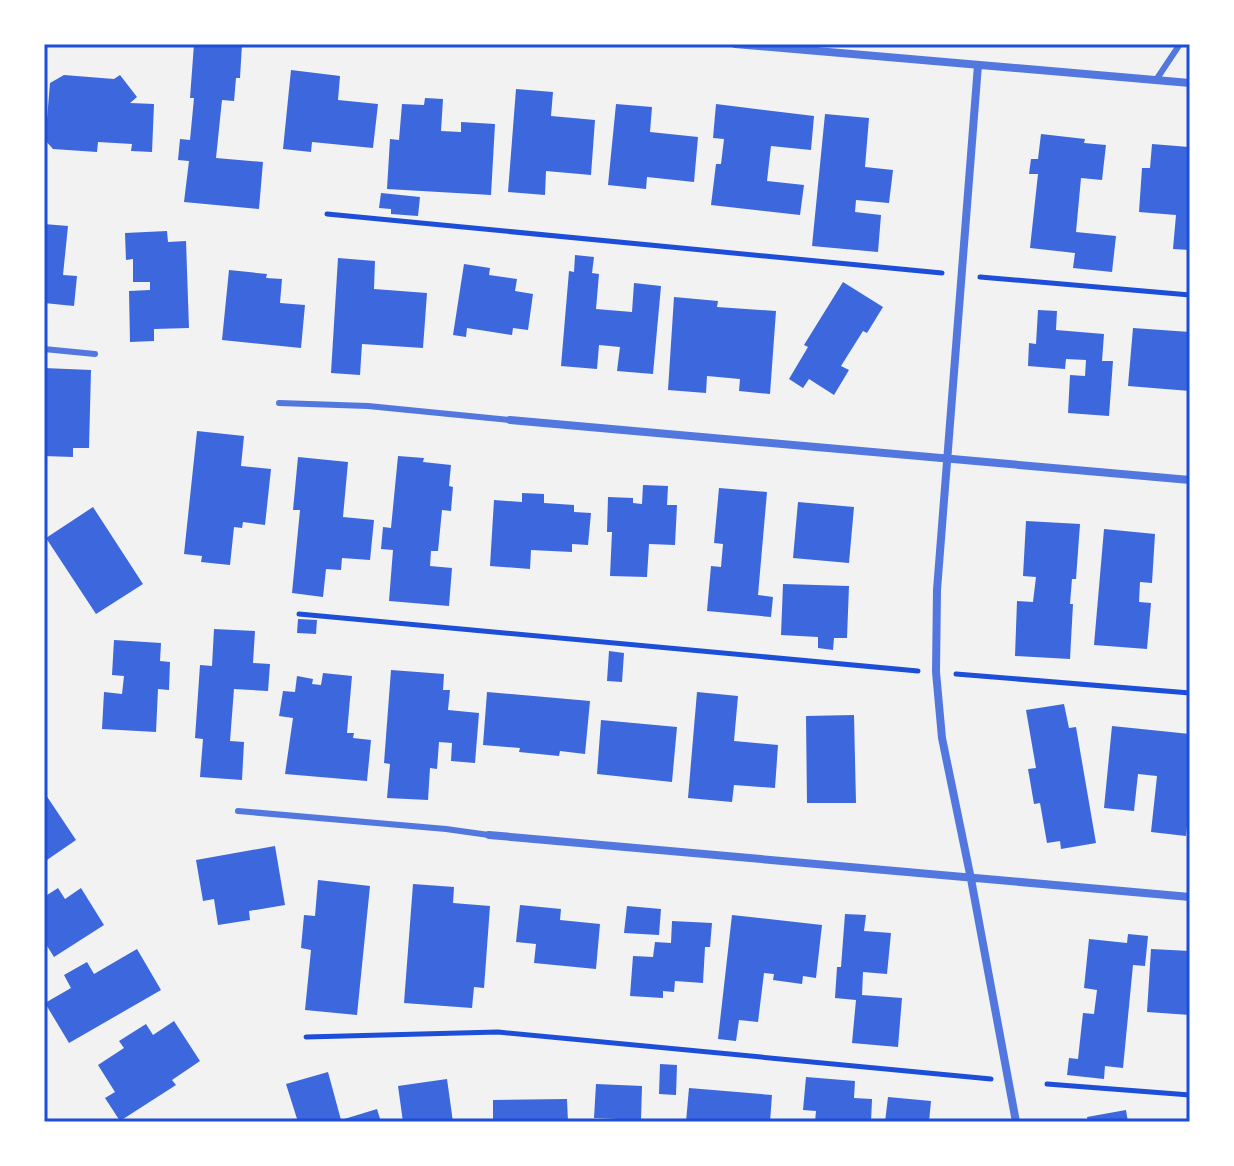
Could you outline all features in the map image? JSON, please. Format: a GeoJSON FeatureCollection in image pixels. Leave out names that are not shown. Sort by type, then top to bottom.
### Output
{"type":"FeatureCollection","features":[{"type":"Feature","properties":{"kind":"street"},"geometry":{"type":"LineString","coordinates":[[735,44],[1190,83]]}},
{"type":"Feature","properties":{"kind":"street"},"geometry":{"type":"LineString","coordinates":[[978,65],[937,590],[936,672],[942,738],[1016,1122]]}},
{"type":"Feature","properties":{"kind":"street"},"geometry":{"type":"LineString","coordinates":[[510,420],[1190,480]]}},
{"type":"Feature","properties":{"kind":"street"},"geometry":{"type":"LineString","coordinates":[[489,835],[1190,897]]}},
{"type":"Feature","properties":{"kind":"lane"},"geometry":{"type":"LineString","coordinates":[[1156,80],[1180,44]]}},
{"type":"Feature","properties":{"kind":"lane"},"geometry":{"type":"LineString","coordinates":[[44,349],[95,354]]}},
{"type":"Feature","properties":{"kind":"lane"},"geometry":{"type":"LineString","coordinates":[[279,403],[368,406],[510,420]]}},
{"type":"Feature","properties":{"kind":"lane"},"geometry":{"type":"LineString","coordinates":[[238,811],[489,835]]}},
{"type":"Feature","properties":{"kind":"path"},"geometry":{"type":"LineString","coordinates":[[327,214],[1190,295]]}},
{"type":"Feature","properties":{"kind":"path"},"geometry":{"type":"LineString","coordinates":[[299,614],[1190,693]]}},
{"type":"Feature","properties":{"kind":"path"},"geometry":{"type":"LineString","coordinates":[[306,1037],[498,1032],[1008,1080]]}},
{"type":"Feature","properties":{"kind":"path"},"geometry":{"type":"LineString","coordinates":[[1047,1084],[1190,1095]]}},
{"type":"Feature","properties":{"kind":"building"},"geometry":{"type":"Polygon","coordinates":[[[194,44],[242,44],[240,78],[236,78],[234,101],[222,100],[216,158],[263,162],[259,209],[184,202],[189,161],[178,160],[180,139],[190,140],[194,44]]]}},
{"type":"Feature","properties":{"kind":"building"},"geometry":{"type":"Polygon","coordinates":[[[291,70],[340,76],[338,100],[378,104],[373,148],[312,142],[311,152],[283,149],[291,70]]]}},
{"type":"Feature","properties":{"kind":"building"},"geometry":{"type":"Polygon","coordinates":[[[64,75],[114,79],[120,75],[137,97],[130,103],[154,104],[152,152],[131,151],[132,144],[98,142],[97,152],[53,149],[44,139],[44,121],[47,119],[50,83],[64,75]]]}},
{"type":"Feature","properties":{"kind":"building"},"geometry":{"type":"Polygon","coordinates":[[[516,89],[553,92],[551,116],[595,120],[591,175],[546,171],[545,195],[508,192],[516,89]]]}},
{"type":"Feature","properties":{"kind":"building"},"geometry":{"type":"Polygon","coordinates":[[[425,98],[443,99],[441,131],[461,132],[461,122],[495,124],[491,195],[387,189],[390,139],[399,140],[402,104],[424,105],[425,98]]]}},
{"type":"Feature","properties":{"kind":"building"},"geometry":{"type":"Polygon","coordinates":[[[616,104],[652,107],[650,132],[698,137],[694,182],[647,177],[646,189],[608,185],[616,104]]]}},
{"type":"Feature","properties":{"kind":"building"},"geometry":{"type":"Polygon","coordinates":[[[716,104],[814,116],[811,150],[771,146],[767,181],[804,185],[800,215],[711,205],[716,164],[721,164],[724,139],[713,138],[716,104]]]}},
{"type":"Feature","properties":{"kind":"building"},"geometry":{"type":"Polygon","coordinates":[[[825,114],[869,118],[865,167],[893,170],[889,203],[856,200],[855,212],[881,215],[878,252],[812,246],[825,114]]]}},
{"type":"Feature","properties":{"kind":"building"},"geometry":{"type":"Polygon","coordinates":[[[1041,134],[1085,139],[1084,143],[1106,145],[1102,180],[1081,178],[1076,232],[1116,236],[1112,272],[1073,268],[1075,253],[1030,248],[1038,174],[1029,174],[1031,159],[1038,159],[1041,134]]]}},
{"type":"Feature","properties":{"kind":"building"},"geometry":{"type":"Polygon","coordinates":[[[1152,144],[1189,147],[1190,250],[1173,249],[1176,215],[1139,212],[1142,168],[1150,168],[1152,144]]]}},
{"type":"Feature","properties":{"kind":"building"},"geometry":{"type":"Polygon","coordinates":[[[381,193],[420,197],[418,216],[391,214],[391,209],[379,208],[381,193]]]}},
{"type":"Feature","properties":{"kind":"building"},"geometry":{"type":"Polygon","coordinates":[[[44,224],[68,226],[63,275],[77,276],[74,306],[44,303],[44,224]]]}},
{"type":"Feature","properties":{"kind":"building"},"geometry":{"type":"Polygon","coordinates":[[[167,231],[168,242],[186,241],[189,328],[154,329],[154,341],[130,342],[129,291],[150,290],[150,282],[133,282],[133,259],[126,260],[125,233],[167,231]]]}},
{"type":"Feature","properties":{"kind":"building"},"geometry":{"type":"Polygon","coordinates":[[[575,255],[594,257],[592,273],[599,274],[596,309],[632,312],[634,283],[661,286],[653,374],[617,371],[620,347],[599,345],[597,369],[561,366],[569,271],[574,272],[575,255]]]}},
{"type":"Feature","properties":{"kind":"building"},"geometry":{"type":"Polygon","coordinates":[[[338,258],[375,261],[374,289],[427,293],[423,348],[362,344],[360,375],[331,373],[338,258]]]}},
{"type":"Feature","properties":{"kind":"building"},"geometry":{"type":"Polygon","coordinates":[[[464,264],[490,268],[489,275],[517,279],[515,291],[533,294],[528,330],[513,328],[512,335],[467,328],[466,337],[453,335],[464,264]]]}},
{"type":"Feature","properties":{"kind":"building"},"geometry":{"type":"Polygon","coordinates":[[[229,270],[267,274],[266,278],[282,279],[280,303],[305,305],[301,348],[222,340],[229,270]]]}},
{"type":"Feature","properties":{"kind":"building"},"geometry":{"type":"Polygon","coordinates":[[[843,282],[883,307],[841,366],[849,370],[834,395],[809,379],[803,388],[789,379],[808,347],[804,345],[843,282]]]}},
{"type":"Feature","properties":{"kind":"building"},"geometry":{"type":"Polygon","coordinates":[[[674,297],[718,301],[717,307],[776,311],[770,394],[739,391],[740,379],[707,376],[706,393],[668,390],[674,297]]]}},
{"type":"Feature","properties":{"kind":"building"},"geometry":{"type":"Polygon","coordinates":[[[1038,310],[1057,311],[1056,330],[1104,334],[1102,361],[1113,361],[1109,416],[1068,413],[1070,375],[1085,376],[1086,360],[1066,359],[1065,369],[1028,366],[1029,343],[1036,344],[1038,310]]]}},
{"type":"Feature","properties":{"kind":"building"},"geometry":{"type":"Polygon","coordinates":[[[1133,328],[1190,332],[1190,391],[1128,386],[1133,328]]]}},
{"type":"Feature","properties":{"kind":"building"},"geometry":{"type":"Polygon","coordinates":[[[44,368],[91,370],[89,448],[73,448],[73,457],[44,456],[44,368]]]}},
{"type":"Feature","properties":{"kind":"building"},"geometry":{"type":"Polygon","coordinates":[[[197,431],[244,436],[241,466],[271,469],[265,525],[243,522],[242,528],[234,527],[230,565],[201,562],[202,556],[184,554],[197,431]]]}},
{"type":"Feature","properties":{"kind":"building"},"geometry":{"type":"Polygon","coordinates":[[[398,456],[451,465],[451,511],[442,510],[438,551],[431,551],[430,566],[452,568],[449,606],[389,601],[393,550],[381,549],[383,527],[391,528],[398,456]]]}},
{"type":"Feature","properties":{"kind":"building"},"geometry":{"type":"Polygon","coordinates":[[[298,457],[348,462],[343,517],[374,520],[370,560],[342,558],[341,570],[326,569],[323,597],[292,593],[300,510],[293,510],[298,457]]]}},
{"type":"Feature","properties":{"kind":"building"},"geometry":{"type":"Polygon","coordinates":[[[643,485],[668,486],[667,505],[677,505],[675,545],[649,544],[647,577],[610,576],[612,532],[607,532],[608,497],[633,498],[633,503],[642,504],[643,485]]]}},
{"type":"Feature","properties":{"kind":"building"},"geometry":{"type":"Polygon","coordinates":[[[719,488],[767,492],[758,595],[773,597],[771,617],[707,611],[711,566],[721,567],[723,544],[714,543],[719,488]]]}},
{"type":"Feature","properties":{"kind":"building"},"geometry":{"type":"Polygon","coordinates":[[[522,493],[544,494],[544,503],[574,505],[574,512],[591,513],[588,545],[572,544],[572,552],[531,550],[530,569],[490,566],[494,500],[522,502],[522,493]]]}},
{"type":"Feature","properties":{"kind":"building"},"geometry":{"type":"Polygon","coordinates":[[[798,502],[854,507],[849,563],[793,558],[798,502]]]}},
{"type":"Feature","properties":{"kind":"building"},"geometry":{"type":"Polygon","coordinates":[[[93,507],[143,584],[96,614],[46,538],[93,507]]]}},
{"type":"Feature","properties":{"kind":"building"},"geometry":{"type":"Polygon","coordinates":[[[1026,521],[1080,524],[1076,579],[1072,579],[1070,604],[1073,604],[1070,659],[1015,656],[1017,601],[1033,602],[1036,577],[1023,576],[1026,521]]]}},
{"type":"Feature","properties":{"kind":"building"},"geometry":{"type":"Polygon","coordinates":[[[1104,529],[1155,534],[1152,583],[1140,582],[1139,602],[1151,603],[1147,649],[1094,645],[1104,529]]]}},
{"type":"Feature","properties":{"kind":"building"},"geometry":{"type":"Polygon","coordinates":[[[783,584],[849,586],[847,638],[834,638],[833,650],[818,648],[818,637],[781,635],[783,584]]]}},
{"type":"Feature","properties":{"kind":"building"},"geometry":{"type":"Polygon","coordinates":[[[298,619],[317,620],[316,634],[297,633],[298,619]]]}},
{"type":"Feature","properties":{"kind":"building"},"geometry":{"type":"Polygon","coordinates":[[[214,629],[255,631],[253,663],[270,664],[268,691],[234,689],[230,741],[244,742],[242,780],[200,777],[203,739],[195,738],[200,665],[212,666],[214,629]]]}},
{"type":"Feature","properties":{"kind":"building"},"geometry":{"type":"Polygon","coordinates":[[[114,640],[161,643],[160,661],[170,662],[169,690],[158,689],[156,732],[102,729],[104,692],[122,694],[124,676],[112,675],[114,640]]]}},
{"type":"Feature","properties":{"kind":"building"},"geometry":{"type":"Polygon","coordinates":[[[609,651],[624,653],[622,682],[607,681],[609,651]]]}},
{"type":"Feature","properties":{"kind":"building"},"geometry":{"type":"Polygon","coordinates":[[[391,670],[444,674],[443,690],[450,690],[448,710],[479,713],[475,763],[451,761],[452,743],[439,742],[437,769],[430,768],[428,800],[387,798],[390,764],[384,763],[391,670]]]}},
{"type":"Feature","properties":{"kind":"building"},"geometry":{"type":"Polygon","coordinates":[[[323,673],[352,676],[347,733],[354,733],[353,738],[371,740],[367,781],[285,774],[293,718],[279,716],[283,691],[295,692],[297,676],[313,679],[312,684],[321,685],[323,673]]]}},
{"type":"Feature","properties":{"kind":"building"},"geometry":{"type":"Polygon","coordinates":[[[487,692],[590,701],[585,754],[560,751],[559,756],[483,745],[487,692]]]}},
{"type":"Feature","properties":{"kind":"building"},"geometry":{"type":"Polygon","coordinates":[[[697,692],[738,696],[734,741],[778,745],[775,788],[734,785],[732,802],[688,798],[697,692]]]}},
{"type":"Feature","properties":{"kind":"building"},"geometry":{"type":"Polygon","coordinates":[[[1064,704],[1069,728],[1076,727],[1096,843],[1061,849],[1060,841],[1047,843],[1040,803],[1034,804],[1028,769],[1036,768],[1026,710],[1064,704]]]}},
{"type":"Feature","properties":{"kind":"building"},"geometry":{"type":"Polygon","coordinates":[[[854,715],[856,803],[807,803],[806,716],[854,715]]]}},
{"type":"Feature","properties":{"kind":"building"},"geometry":{"type":"Polygon","coordinates":[[[601,720],[677,727],[672,782],[597,774],[601,720]]]}},
{"type":"Feature","properties":{"kind":"building"},"geometry":{"type":"Polygon","coordinates":[[[1112,726],[1190,734],[1190,797],[1186,836],[1151,832],[1157,776],[1138,774],[1134,811],[1104,808],[1112,726]]]}},
{"type":"Feature","properties":{"kind":"building"},"geometry":{"type":"Polygon","coordinates":[[[44,792],[76,840],[44,862],[44,792]]]}},
{"type":"Feature","properties":{"kind":"building"},"geometry":{"type":"Polygon","coordinates":[[[275,846],[285,905],[249,911],[250,920],[218,925],[214,899],[203,901],[196,860],[275,846]]]}},
{"type":"Feature","properties":{"kind":"building"},"geometry":{"type":"Polygon","coordinates":[[[318,880],[370,886],[357,1015],[305,1010],[311,950],[301,948],[304,915],[315,916],[318,880]]]}},
{"type":"Feature","properties":{"kind":"building"},"geometry":{"type":"Polygon","coordinates":[[[413,884],[454,887],[453,903],[490,906],[484,988],[474,987],[472,1008],[404,1003],[413,884]]]}},
{"type":"Feature","properties":{"kind":"building"},"geometry":{"type":"Polygon","coordinates":[[[58,888],[65,899],[81,888],[104,925],[54,957],[44,941],[44,897],[58,888]]]}},
{"type":"Feature","properties":{"kind":"building"},"geometry":{"type":"Polygon","coordinates":[[[520,905],[561,909],[560,920],[600,924],[596,969],[534,963],[536,944],[516,942],[520,905]]]}},
{"type":"Feature","properties":{"kind":"building"},"geometry":{"type":"Polygon","coordinates":[[[627,906],[661,909],[659,935],[624,933],[627,906]]]}},
{"type":"Feature","properties":{"kind":"building"},"geometry":{"type":"Polygon","coordinates":[[[845,914],[866,915],[864,931],[891,933],[887,974],[863,972],[862,995],[902,998],[898,1047],[852,1043],[856,1000],[835,998],[845,914]]]}},
{"type":"Feature","properties":{"kind":"building"},"geometry":{"type":"Polygon","coordinates":[[[732,915],[822,925],[816,978],[803,976],[802,984],[773,980],[774,974],[764,973],[758,1022],[739,1020],[736,1041],[718,1039],[732,915]]]}},
{"type":"Feature","properties":{"kind":"building"},"geometry":{"type":"Polygon","coordinates":[[[672,921],[712,923],[710,947],[705,947],[703,983],[675,981],[674,992],[663,991],[663,998],[630,996],[633,956],[653,957],[655,942],[671,943],[672,921]]]}},
{"type":"Feature","properties":{"kind":"building"},"geometry":{"type":"Polygon","coordinates":[[[1128,934],[1148,936],[1145,966],[1133,965],[1123,1068],[1105,1066],[1104,1079],[1067,1075],[1069,1058],[1078,1059],[1083,1013],[1094,1014],[1097,990],[1084,988],[1089,939],[1127,943],[1128,934]]]}},
{"type":"Feature","properties":{"kind":"building"},"geometry":{"type":"Polygon","coordinates":[[[137,949],[161,990],[69,1043],[45,1003],[71,988],[64,975],[87,962],[94,974],[137,949]]]}},
{"type":"Feature","properties":{"kind":"building"},"geometry":{"type":"Polygon","coordinates":[[[1151,949],[1190,951],[1190,1015],[1147,1012],[1151,949]]]}},
{"type":"Feature","properties":{"kind":"building"},"geometry":{"type":"Polygon","coordinates":[[[174,1021],[200,1061],[172,1080],[176,1085],[120,1121],[105,1098],[115,1092],[98,1065],[124,1048],[119,1041],[146,1024],[153,1035],[174,1021]]]}},
{"type":"Feature","properties":{"kind":"building"},"geometry":{"type":"Polygon","coordinates":[[[660,1064],[677,1065],[676,1095],[659,1094],[660,1064]]]}},
{"type":"Feature","properties":{"kind":"building"},"geometry":{"type":"Polygon","coordinates":[[[328,1072],[341,1120],[377,1109],[381,1122],[298,1122],[286,1084],[328,1072]]]}},
{"type":"Feature","properties":{"kind":"building"},"geometry":{"type":"Polygon","coordinates":[[[806,1077],[855,1081],[854,1098],[872,1099],[871,1122],[815,1122],[816,1111],[803,1110],[806,1077]]]}},
{"type":"Feature","properties":{"kind":"building"},"geometry":{"type":"Polygon","coordinates":[[[447,1079],[453,1122],[403,1122],[398,1086],[447,1079]]]}},
{"type":"Feature","properties":{"kind":"building"},"geometry":{"type":"Polygon","coordinates":[[[596,1084],[642,1086],[641,1120],[594,1118],[596,1084]]]}},
{"type":"Feature","properties":{"kind":"building"},"geometry":{"type":"Polygon","coordinates":[[[689,1088],[772,1095],[770,1122],[686,1122],[689,1088]]]}},
{"type":"Feature","properties":{"kind":"building"},"geometry":{"type":"Polygon","coordinates":[[[888,1097],[931,1101],[929,1122],[885,1122],[888,1097]]]}},
{"type":"Feature","properties":{"kind":"building"},"geometry":{"type":"Polygon","coordinates":[[[567,1099],[568,1122],[493,1122],[493,1100],[567,1099]]]}},
{"type":"Feature","properties":{"kind":"building"},"geometry":{"type":"Polygon","coordinates":[[[1126,1110],[1128,1122],[1088,1122],[1087,1117],[1126,1110]]]}}]}
